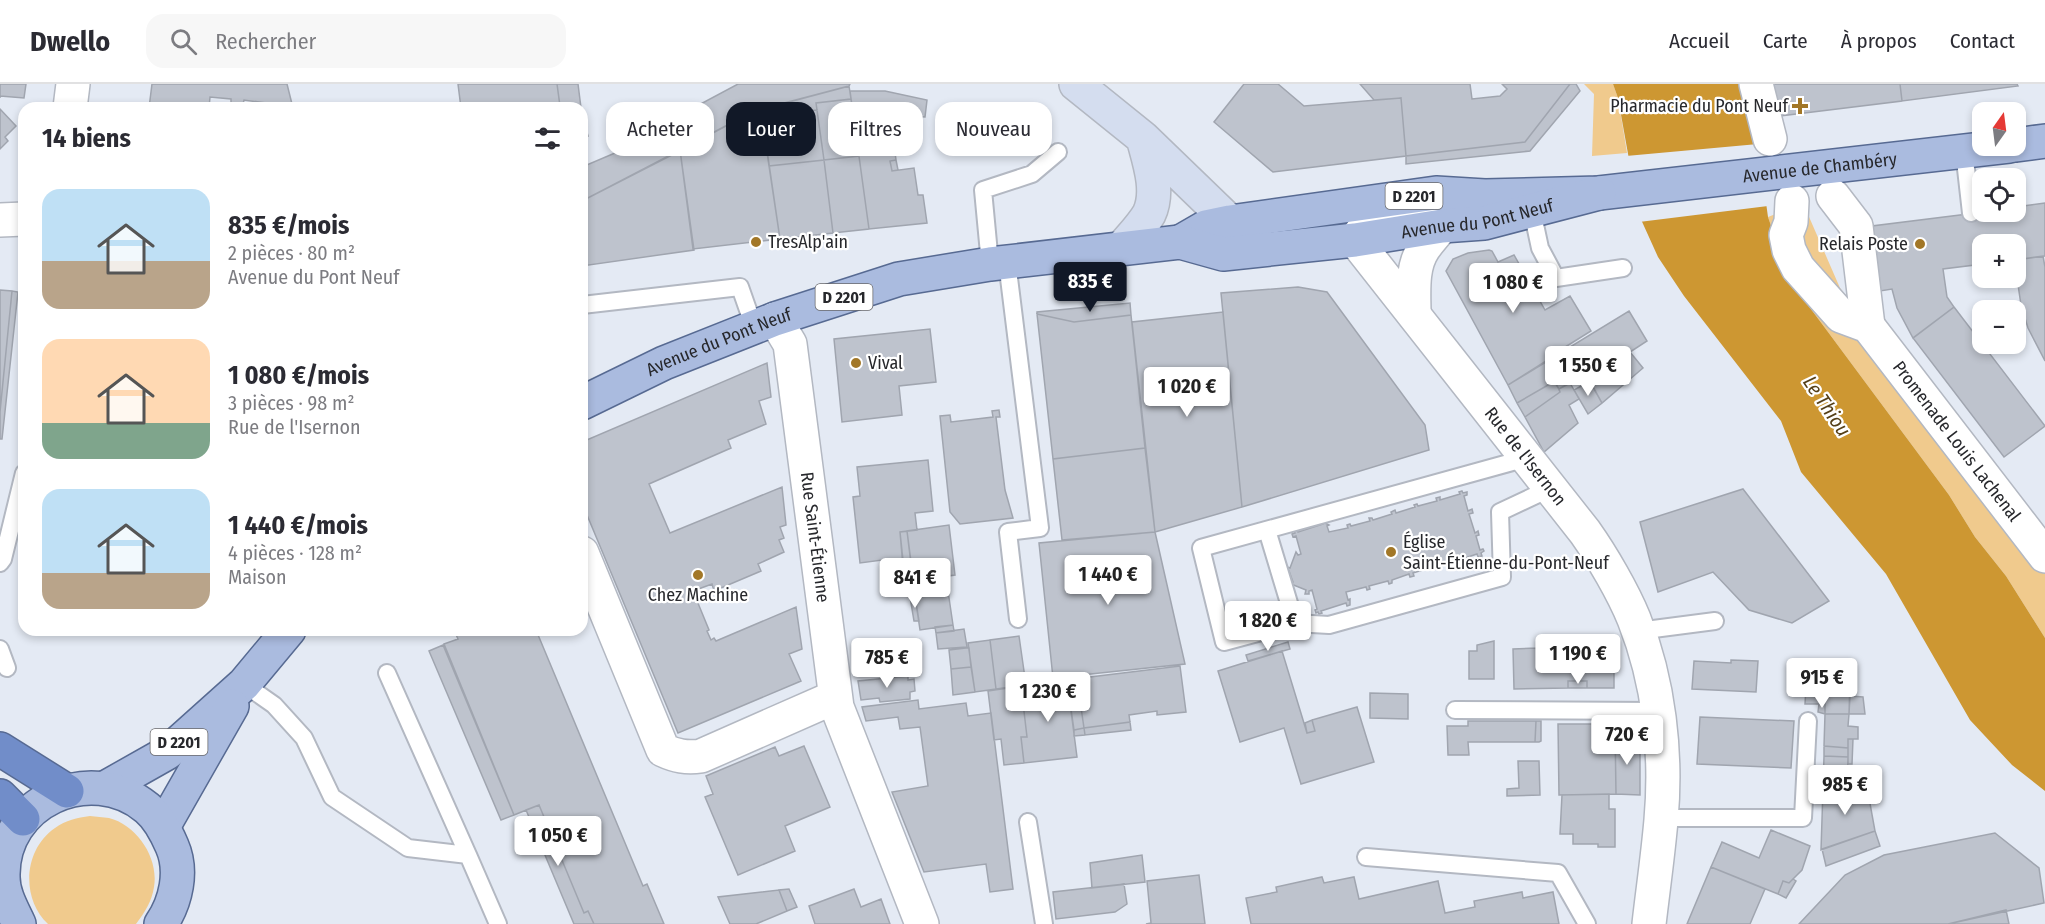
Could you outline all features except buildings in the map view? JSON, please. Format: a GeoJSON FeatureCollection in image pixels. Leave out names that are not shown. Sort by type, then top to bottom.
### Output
{"type":"FeatureCollection","features":[{"type":"Feature","properties":{"kind":"highway"},"geometry":{"type":"LineString","coordinates":[[0,749],[67,791]]}},
{"type":"Feature","properties":{"kind":"highway"},"geometry":{"type":"LineString","coordinates":[[0,796],[22,819]]}},
{"type":"Feature","properties":{"kind":"main road"},"geometry":{"type":"LineString","coordinates":[[2026,144],[2045,141]]}},
{"type":"Feature","properties":{"kind":"main road","name":"Avenue de Chambéry"},"geometry":{"type":"LineString","coordinates":[[1615,191],[1972,150]]}},
{"type":"Feature","properties":{"kind":"main road","name":"Avenue du Pont Neuf"},"geometry":{"type":"LineString","coordinates":[[588,400],[664,363],[765,323],[899,279],[998,263],[1180,242],[1223,254],[1355,240],[1442,226],[1484,223],[1531,203],[1615,191]]}},
{"type":"Feature","properties":{"kind":"main road","name":"Avenue du Pont Neuf"},"geometry":{"type":"LineString","coordinates":[[1180,242],[1206,227],[1230,222],[1436,193],[1485,196],[1531,203]]}},
{"type":"Feature","properties":{"kind":"main road","name":"D 2201"},"geometry":{"type":"LineString","coordinates":[[105,788],[167,753],[244,684],[284,636]]}},
{"type":"Feature","properties":{"kind":"main road","name":"D 2201"},"geometry":{"type":"LineString","coordinates":[[163,827],[244,684]]}},
{"type":"Feature","properties":{"kind":"main road"},"geometry":{"type":"LineString","coordinates":[[9,911],[3,877],[7,846],[22,819],[43,801],[67,791],[105,788],[128,796],[148,809],[163,827],[175,854],[178,883],[170,912],[161,924]]}},
{"type":"Feature","properties":{"kind":"street"},"geometry":{"type":"LineString","coordinates":[[71,102],[73,84]]}},
{"type":"Feature","properties":{"kind":"street"},"geometry":{"type":"LineString","coordinates":[[1076,84],[1143,138],[1230,222]]}},
{"type":"Feature","properties":{"kind":"street"},"geometry":{"type":"LineString","coordinates":[[1756,84],[1770,139]]}},
{"type":"Feature","properties":{"kind":"street"},"geometry":{"type":"LineString","coordinates":[[1122,248],[1149,213],[1153,193],[1153,178],[1143,138]]}},
{"type":"Feature","properties":{"kind":"street"},"geometry":{"type":"LineString","coordinates":[[1355,240],[1364,227],[1380,216],[1432,209],[1485,196]]}},
{"type":"Feature","properties":{"kind":"street"},"geometry":{"type":"LineString","coordinates":[[1792,201],[1791,222],[1786,235],[1789,250],[1798,268],[1841,316],[1868,326],[1856,226],[1833,196]]}},
{"type":"Feature","properties":{"kind":"street"},"geometry":{"type":"LineString","coordinates":[[0,220],[18,219]]}},
{"type":"Feature","properties":{"kind":"street","name":"Avenue du Pont Neuf"},"geometry":{"type":"LineString","coordinates":[[1230,222],[1355,240]]}},
{"type":"Feature","properties":{"kind":"street"},"geometry":{"type":"LineString","coordinates":[[1414,314],[1414,279],[1418,258],[1442,226]]}},
{"type":"Feature","properties":{"kind":"street","name":"Rue de l'Isernon"},"geometry":{"type":"LineString","coordinates":[[1355,240],[1598,550],[1634,618],[1654,683],[1662,751],[1662,818],[1649,924]]}},
{"type":"Feature","properties":{"kind":"street","name":"Rue Saint-Étienne"},"geometry":{"type":"LineString","coordinates":[[765,323],[790,344],[837,707],[922,924]]}},
{"type":"Feature","properties":{"kind":"street","name":"Promenade Louis Lachenal"},"geometry":{"type":"LineString","coordinates":[[1868,326],[2045,556]]}},
{"type":"Feature","properties":{"kind":"street"},"geometry":{"type":"LineString","coordinates":[[588,568],[663,750],[687,758],[701,756],[836,697]]}},
{"type":"Feature","properties":{"kind":"street"},"geometry":{"type":"LineString","coordinates":[[178,883],[182,924]]}},
{"type":"Feature","properties":{"kind":"lane"},"geometry":{"type":"LineString","coordinates":[[1964,151],[1971,213]]}},
{"type":"Feature","properties":{"kind":"lane"},"geometry":{"type":"LineString","coordinates":[[1018,619],[1008,532],[1040,528],[998,263],[983,190],[1032,174],[1058,152]]}},
{"type":"Feature","properties":{"kind":"lane"},"geometry":{"type":"LineString","coordinates":[[1531,203],[1540,248],[1556,278],[1623,268]]}},
{"type":"Feature","properties":{"kind":"lane"},"geometry":{"type":"LineString","coordinates":[[588,304],[740,287],[765,323]]}},
{"type":"Feature","properties":{"kind":"lane"},"geometry":{"type":"LineString","coordinates":[[1527,458],[1201,548],[1224,642],[1295,623],[1329,625],[1502,577],[1500,512],[1551,488]]}},
{"type":"Feature","properties":{"kind":"lane"},"geometry":{"type":"LineString","coordinates":[[0,563],[3,559],[18,498]]}},
{"type":"Feature","properties":{"kind":"lane"},"geometry":{"type":"LineString","coordinates":[[1266,530],[1295,623]]}},
{"type":"Feature","properties":{"kind":"lane"},"geometry":{"type":"LineString","coordinates":[[1638,631],[1715,621]]}},
{"type":"Feature","properties":{"kind":"lane"},"geometry":{"type":"LineString","coordinates":[[0,649],[8,668]]}},
{"type":"Feature","properties":{"kind":"lane"},"geometry":{"type":"LineString","coordinates":[[387,674],[498,924]]}},
{"type":"Feature","properties":{"kind":"lane"},"geometry":{"type":"LineString","coordinates":[[244,684],[274,705],[304,738],[332,797],[408,848],[468,855]]}},
{"type":"Feature","properties":{"kind":"lane"},"geometry":{"type":"LineString","coordinates":[[1455,710],[1658,711]]}},
{"type":"Feature","properties":{"kind":"lane"},"geometry":{"type":"LineString","coordinates":[[1662,818],[1803,818],[1808,721]]}},
{"type":"Feature","properties":{"kind":"lane"},"geometry":{"type":"LineString","coordinates":[[1028,822],[1044,924]]}},
{"type":"Feature","properties":{"kind":"lane"},"geometry":{"type":"LineString","coordinates":[[1366,857],[1558,873],[1587,924]]}},
{"type":"Feature","properties":{"kind":"shaded area"},"geometry":{"type":"Polygon","coordinates":[[[1584,84],[1613,84],[1618,98],[1627,153],[1592,156],[1594,94],[1584,84]]]}},
{"type":"Feature","properties":{"kind":"shaded area"},"geometry":{"type":"Polygon","coordinates":[[[1803,203],[1840,288],[2045,544],[2045,638],[2006,576],[1975,537],[1949,495],[1802,297],[1785,267],[1768,217],[1803,203]]]}},
{"type":"Feature","properties":{"kind":"shaded area"},"geometry":{"type":"Polygon","coordinates":[[[90,816],[109,818],[129,828],[144,844],[149,854],[155,876],[154,887],[148,906],[136,924],[48,924],[39,914],[33,902],[29,875],[32,861],[44,837],[59,825],[90,816]]]}},
{"type":"Feature","properties":{"kind":"water","name":"Le Thiou"},"geometry":{"type":"Polygon","coordinates":[[[1613,84],[1741,84],[1762,174],[1768,217],[1785,267],[1802,297],[1949,495],[1975,537],[2006,576],[2045,638],[2045,791],[2012,765],[1970,720],[1886,574],[1801,472],[1781,421],[1684,296],[1658,257],[1639,215],[1618,98],[1613,84]]]}},
{"type":"Feature","properties":{"kind":"pier"},"geometry":{"type":"Polygon","coordinates":[[[1758,144],[1768,206],[1639,222],[1626,156],[1758,144]]]}},
{"type":"Feature","properties":{"kind":"place","name":"Pharmacie du Pont Neuf"},"geometry":{"type":"Point","coordinates":[1800,106]}},
{"type":"Feature","properties":{"kind":"place","name":"TresAlp'ain"},"geometry":{"type":"Point","coordinates":[756,242]}},
{"type":"Feature","properties":{"kind":"place","name":"Relais Poste"},"geometry":{"type":"Point","coordinates":[1920,244]}},
{"type":"Feature","properties":{"kind":"place","name":"Vival"},"geometry":{"type":"Point","coordinates":[856,363]}},
{"type":"Feature","properties":{"kind":"place","name":"Église Saint-Étienne-du-Pont-Neuf"},"geometry":{"type":"Point","coordinates":[1391,552]}},
{"type":"Feature","properties":{"kind":"place","name":"Chez Machine"},"geometry":{"type":"Point","coordinates":[698,575]}}]}
